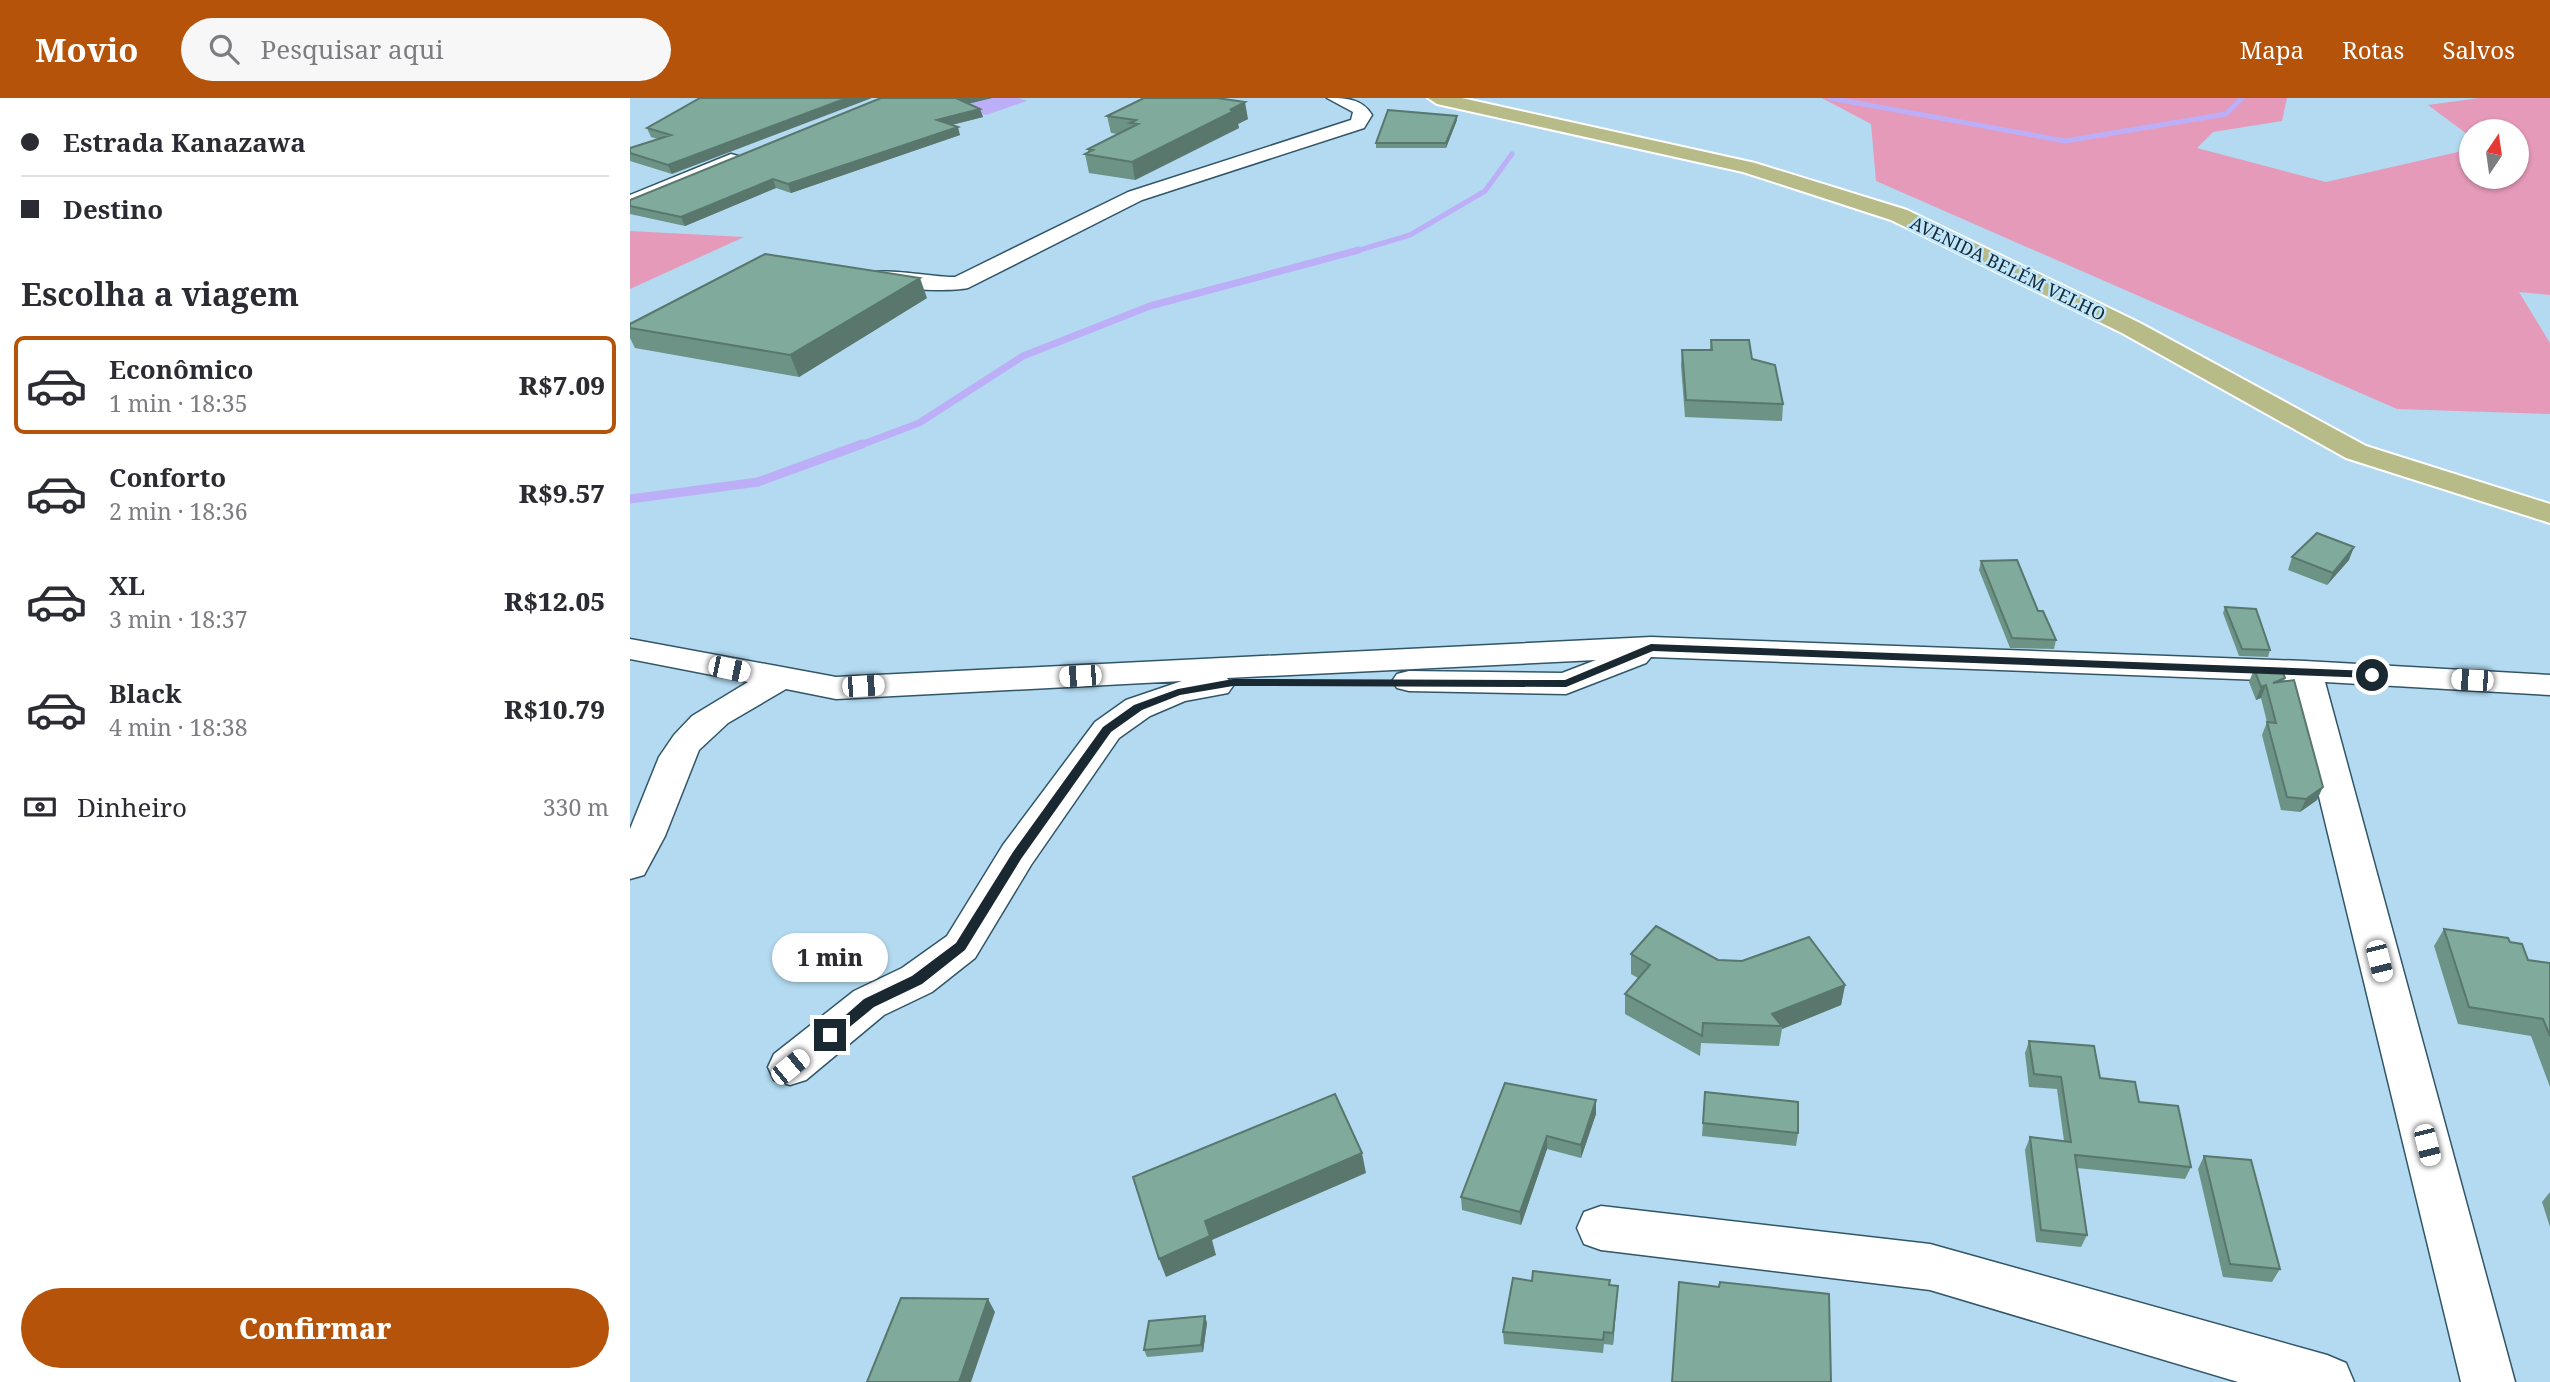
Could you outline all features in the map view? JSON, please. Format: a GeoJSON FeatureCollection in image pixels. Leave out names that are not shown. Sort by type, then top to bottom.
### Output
{"type":"FeatureCollection","features":[{"type":"Feature","properties":{"kind":"main road","name":"AVENIDA BELÉM VELHO"},"geometry":{"type":"LineString","coordinates":[[1437,98],[1748,167],[1899,215],[2131,328],[2356,452],[2550,514]]}},
{"type":"Feature","properties":{"kind":"street"},"geometry":{"type":"LineString","coordinates":[[852,272],[937,285],[960,283],[1135,195],[1358,124],[1363,115],[1360,109],[1335,98]]}},
{"type":"Feature","properties":{"kind":"street"},"geometry":{"type":"LineString","coordinates":[[630,202],[752,152]]}},
{"type":"Feature","properties":{"kind":"street"},"geometry":{"type":"LineString","coordinates":[[790,1067],[869,1003],[917,980],[961,947],[1017,855],[1107,730],[1138,708],[1178,692],[1233,683],[1566,684],[1651,648]]}},
{"type":"Feature","properties":{"kind":"street"},"geometry":{"type":"LineString","coordinates":[[630,649],[836,688],[1651,648],[2305,671],[2550,685]]}},
{"type":"Feature","properties":{"kind":"street"},"geometry":{"type":"LineString","coordinates":[[2305,671],[2488,1382]]}},
{"type":"Feature","properties":{"kind":"street"},"geometry":{"type":"LineString","coordinates":[[630,865],[644,845],[675,761],[687,741],[720,714],[778,679]]}},
{"type":"Feature","properties":{"kind":"street"},"geometry":{"type":"LineString","coordinates":[[1601,1228],[1930,1267],[2327,1382]]}},
{"type":"Feature","properties":{"kind":"shaded area"},"geometry":{"type":"Polygon","coordinates":[[[919,98],[1019,98],[1027,101],[986,115],[919,98]]]}},
{"type":"Feature","properties":{"kind":"shaded area"},"geometry":{"type":"Polygon","coordinates":[[[1822,98],[2287,98],[2282,121],[2213,132],[2197,148],[2326,182],[2459,152],[2459,189],[2529,189],[2529,119],[2459,119],[2459,128],[2428,105],[2479,98],[2550,98],[2550,295],[2519,292],[2550,343],[2550,414],[2397,409],[1876,181],[1871,124],[1822,98]]]}},
{"type":"Feature","properties":{"kind":"shaded area"},"geometry":{"type":"Polygon","coordinates":[[[630,231],[744,237],[630,289],[630,231]]]}},
{"type":"Feature","properties":{"kind":"building"},"geometry":{"type":"Polygon","coordinates":[[[700,98],[847,98],[668,165],[630,153],[630,148],[671,135],[647,128],[700,98]]]}},
{"type":"Feature","properties":{"kind":"building"},"geometry":{"type":"Polygon","coordinates":[[[881,98],[956,98],[980,109],[937,120],[958,127],[788,184],[773,179],[681,217],[630,206],[630,200],[881,98]]]}},
{"type":"Feature","properties":{"kind":"building"},"geometry":{"type":"Polygon","coordinates":[[[1144,98],[1217,98],[1245,102],[1230,110],[1236,110],[1132,162],[1085,154],[1093,150],[1088,149],[1138,124],[1130,123],[1136,120],[1107,116],[1144,98]]]}},
{"type":"Feature","properties":{"kind":"building"},"geometry":{"type":"Polygon","coordinates":[[[1388,110],[1457,116],[1446,143],[1376,143],[1388,110]]]}},
{"type":"Feature","properties":{"kind":"building"},"geometry":{"type":"Polygon","coordinates":[[[765,254],[920,278],[790,355],[630,328],[630,324],[765,254]]]}},
{"type":"Feature","properties":{"kind":"building"},"geometry":{"type":"Polygon","coordinates":[[[1711,340],[1749,340],[1752,359],[1775,365],[1783,404],[1686,400],[1682,350],[1712,350],[1711,340]]]}},
{"type":"Feature","properties":{"kind":"building"},"geometry":{"type":"Polygon","coordinates":[[[2317,533],[2354,547],[2333,573],[2292,557],[2317,533]]]}},
{"type":"Feature","properties":{"kind":"building"},"geometry":{"type":"Polygon","coordinates":[[[2017,560],[2038,611],[2043,611],[2056,640],[2012,638],[1981,561],[2017,560]]]}},
{"type":"Feature","properties":{"kind":"building"},"geometry":{"type":"Polygon","coordinates":[[[2225,607],[2256,609],[2270,650],[2242,649],[2225,607]]]}},
{"type":"Feature","properties":{"kind":"building"},"geometry":{"type":"Polygon","coordinates":[[[2254,669],[2282,670],[2285,678],[2273,683],[2294,680],[2323,787],[2306,799],[2287,797],[2267,722],[2276,723],[2266,685],[2261,687],[2254,669]]]}},
{"type":"Feature","properties":{"kind":"building"},"geometry":{"type":"Polygon","coordinates":[[[1656,926],[1718,960],[1742,961],[1809,937],[1845,985],[1772,1014],[1782,1026],[1703,1023],[1702,1036],[1625,994],[1650,965],[1631,954],[1656,926]]]}},
{"type":"Feature","properties":{"kind":"building"},"geometry":{"type":"Polygon","coordinates":[[[2444,929],[2508,938],[2510,942],[2522,944],[2528,960],[2550,963],[2550,1036],[2543,1019],[2469,1007],[2444,929]]]}},
{"type":"Feature","properties":{"kind":"building"},"geometry":{"type":"Polygon","coordinates":[[[2029,1041],[2094,1046],[2100,1078],[2135,1082],[2139,1102],[2178,1106],[2191,1167],[2075,1155],[2087,1235],[2041,1230],[2030,1137],[2071,1142],[2061,1077],[2034,1074],[2029,1041]]]}},
{"type":"Feature","properties":{"kind":"building"},"geometry":{"type":"Polygon","coordinates":[[[1505,1083],[1596,1100],[1581,1145],[1547,1136],[1520,1212],[1461,1197],[1505,1083]]]}},
{"type":"Feature","properties":{"kind":"building"},"geometry":{"type":"Polygon","coordinates":[[[1705,1092],[1798,1102],[1798,1133],[1703,1123],[1705,1092]]]}},
{"type":"Feature","properties":{"kind":"building"},"geometry":{"type":"Polygon","coordinates":[[[1335,1094],[1362,1153],[1205,1221],[1210,1236],[1159,1259],[1133,1177],[1335,1094]]]}},
{"type":"Feature","properties":{"kind":"building"},"geometry":{"type":"Polygon","coordinates":[[[2204,1156],[2251,1160],[2280,1269],[2230,1264],[2204,1156]]]}},
{"type":"Feature","properties":{"kind":"building"},"geometry":{"type":"Polygon","coordinates":[[[1533,1271],[1610,1280],[1609,1285],[1618,1286],[1613,1333],[1604,1332],[1603,1340],[1503,1332],[1513,1278],[1532,1281],[1533,1271]]]}},
{"type":"Feature","properties":{"kind":"building"},"geometry":{"type":"Polygon","coordinates":[[[1679,1282],[1719,1287],[1720,1282],[1829,1294],[1831,1382],[1672,1382],[1679,1282]]]}},
{"type":"Feature","properties":{"kind":"building"},"geometry":{"type":"Polygon","coordinates":[[[901,1298],[988,1299],[959,1382],[867,1382],[901,1298]]]}},
{"type":"Feature","properties":{"kind":"building"},"geometry":{"type":"Polygon","coordinates":[[[1205,1316],[1201,1345],[1144,1350],[1149,1321],[1205,1316]]]}},
{"type":"Feature","properties":{"kind":"waterway"},"geometry":{"type":"LineString","coordinates":[[1830,98],[2065,141],[2226,114],[2242,98]]}},
{"type":"Feature","properties":{"kind":"waterway"},"geometry":{"type":"LineString","coordinates":[[1353,252],[1410,235],[1485,191],[1512,154]]}},
{"type":"Feature","properties":{"kind":"waterway"},"geometry":{"type":"LineString","coordinates":[[858,446],[919,423],[1023,356],[1150,306],[1359,250]]}},
{"type":"Feature","properties":{"kind":"waterway"},"geometry":{"type":"LineString","coordinates":[[630,499],[758,482],[862,444]]}},
{"type":"Feature","properties":{"kind":"route"},"geometry":{"type":"LineString","coordinates":[[830,1035],[869,1003],[917,980],[961,947],[1017,855],[1107,730],[1138,708],[1178,692],[1233,683],[1444,681],[1566,684],[1651,648],[2372,675]]}}]}
